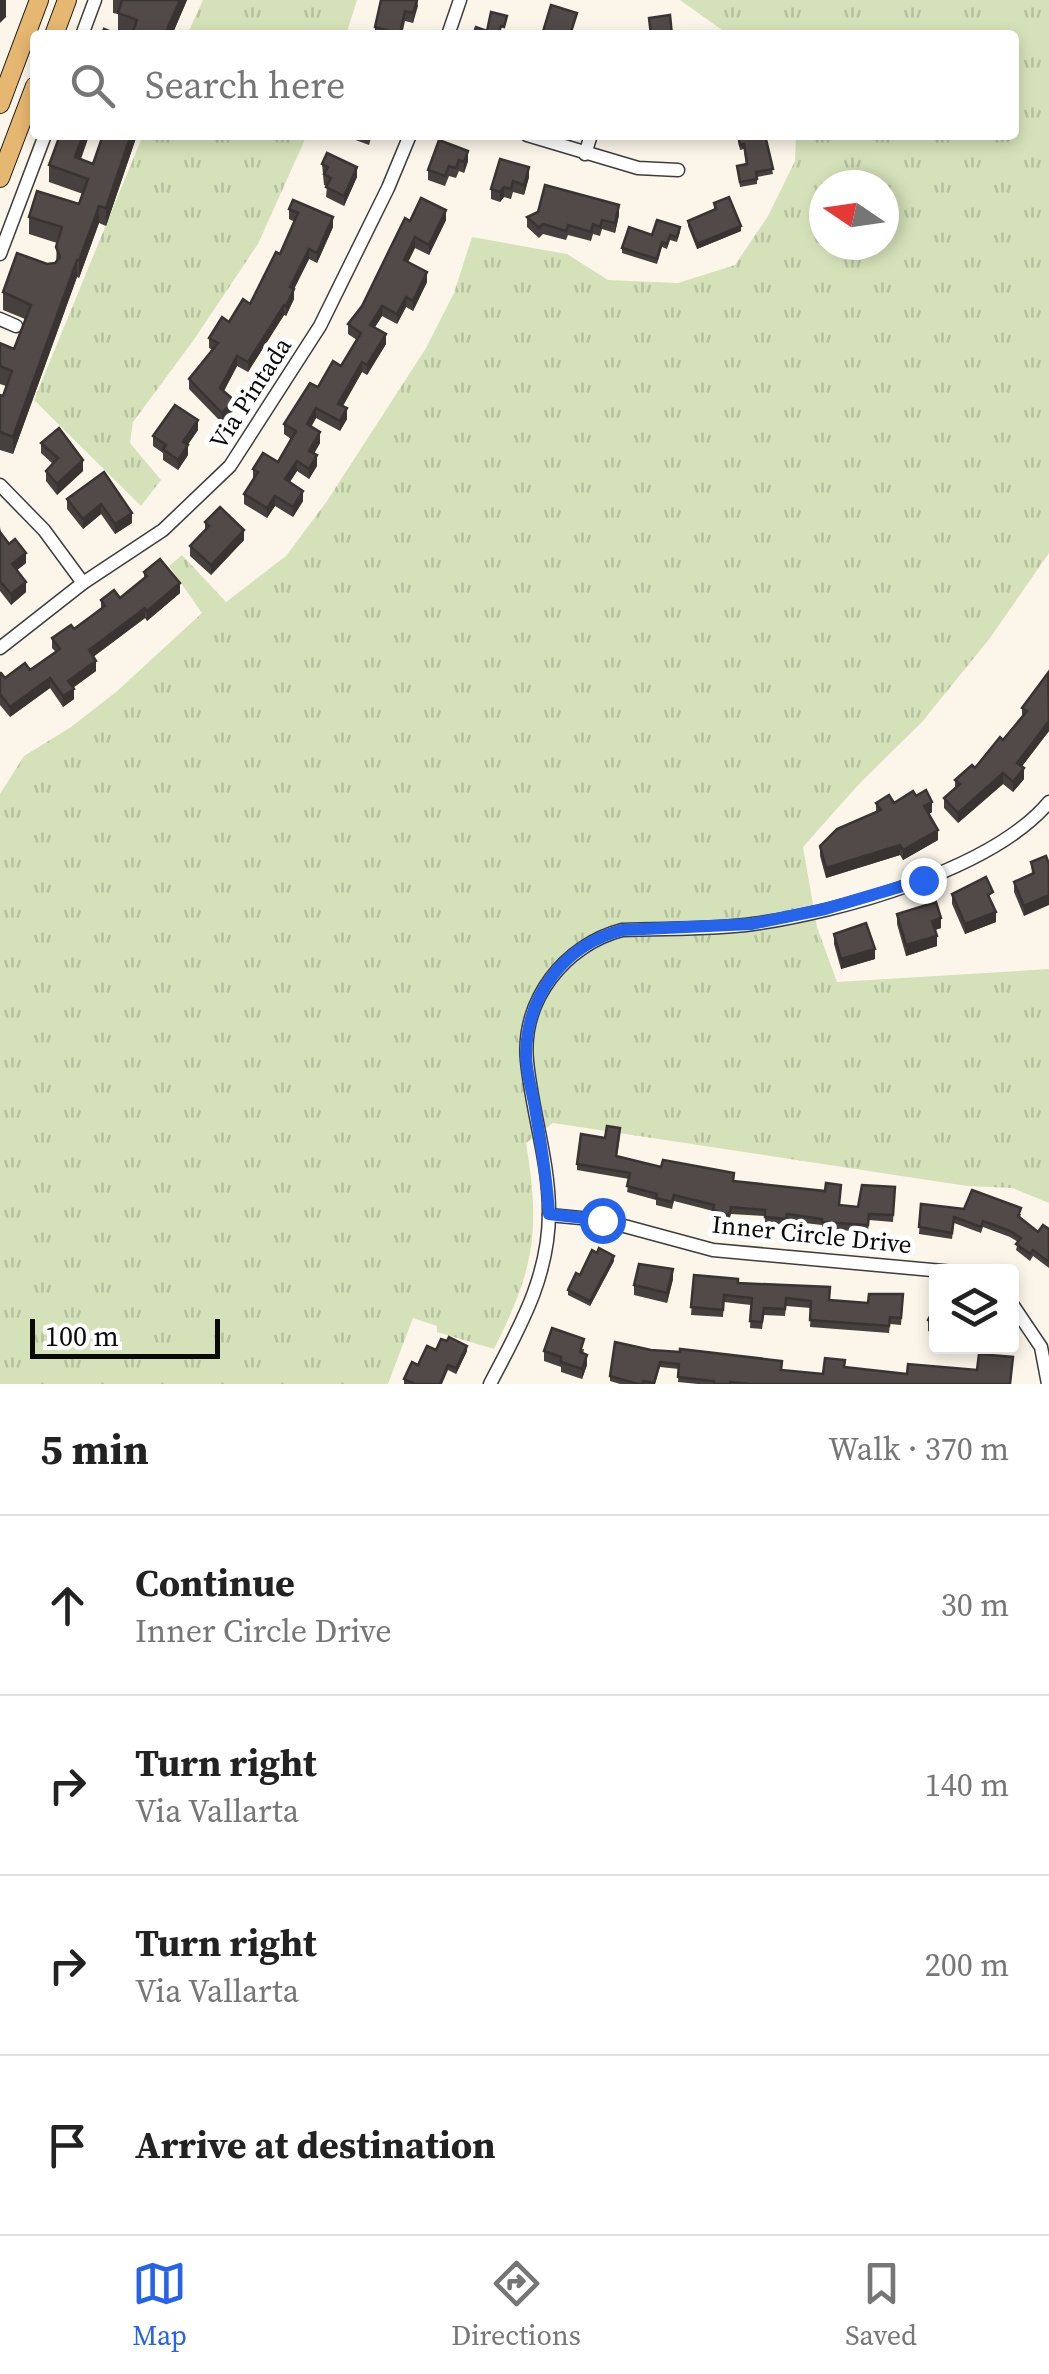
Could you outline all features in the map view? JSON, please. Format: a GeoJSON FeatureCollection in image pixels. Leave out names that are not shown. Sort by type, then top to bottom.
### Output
{"type":"FeatureCollection","features":[{"type":"Feature","properties":{"kind":"main road"},"geometry":{"type":"LineString","coordinates":[[0,104],[9,60],[39,0]]}},
{"type":"Feature","properties":{"kind":"main road"},"geometry":{"type":"LineString","coordinates":[[56,30],[67,0]]}},
{"type":"Feature","properties":{"kind":"main road"},"geometry":{"type":"LineString","coordinates":[[0,178],[30,99]]}},
{"type":"Feature","properties":{"kind":"street"},"geometry":{"type":"LineString","coordinates":[[84,30],[95,0]]}},
{"type":"Feature","properties":{"kind":"street"},"geometry":{"type":"LineString","coordinates":[[450,30],[460,0]]}},
{"type":"Feature","properties":{"kind":"street"},"geometry":{"type":"LineString","coordinates":[[17,260],[0,254],[43,140]]}},
{"type":"Feature","properties":{"kind":"street","name":"Via Pintada"},"geometry":{"type":"LineString","coordinates":[[0,648],[82,583],[163,530],[230,466],[320,326],[408,140]]}},
{"type":"Feature","properties":{"kind":"street"},"geometry":{"type":"LineString","coordinates":[[542,140],[638,168],[678,170]]}},
{"type":"Feature","properties":{"kind":"street"},"geometry":{"type":"LineString","coordinates":[[585,154],[589,140]]}},
{"type":"Feature","properties":{"kind":"street"},"geometry":{"type":"LineString","coordinates":[[0,320],[16,326]]}},
{"type":"Feature","properties":{"kind":"street"},"geometry":{"type":"LineString","coordinates":[[0,484],[44,530],[82,583]]}},
{"type":"Feature","properties":{"kind":"street"},"geometry":{"type":"LineString","coordinates":[[510,1384],[491,1381],[524,1322],[540,1280],[549,1214],[526,1058],[528,1038],[534,1010],[548,980],[572,954],[602,935],[622,930],[751,924],[825,909],[923,880],[1000,842],[1047,810]]}},
{"type":"Feature","properties":{"kind":"street","name":"Inner Circle Drive"},"geometry":{"type":"LineString","coordinates":[[549,1214],[602,1220],[713,1250],[929,1270]]}},
{"type":"Feature","properties":{"kind":"street"},"geometry":{"type":"LineString","coordinates":[[1019,1314],[1041,1347],[1048,1384]]}},
{"type":"Feature","properties":{"kind":"green space"},"geometry":{"type":"Polygon","coordinates":[[[203,0],[357,0],[348,30],[189,30],[203,0]]]}},
{"type":"Feature","properties":{"kind":"green space"},"geometry":{"type":"Polygon","coordinates":[[[680,0],[1049,0],[1049,553],[990,638],[922,722],[803,847],[817,927],[837,982],[1049,969],[1049,1203],[1012,1188],[967,1186],[553,1123],[526,1143],[533,1201],[531,1249],[518,1296],[494,1349],[437,1332],[437,1326],[413,1318],[388,1384],[0,1384],[0,794],[24,756],[71,727],[116,692],[202,613],[169,566],[182,555],[226,602],[286,556],[327,501],[426,348],[454,293],[472,237],[567,254],[608,280],[678,283],[735,265],[768,216],[795,161],[796,140],[1019,140],[1019,30],[722,30],[680,0]]]}},
{"type":"Feature","properties":{"kind":"green space"},"geometry":{"type":"Polygon","coordinates":[[[141,140],[305,140],[258,244],[133,422],[130,443],[161,480],[141,506],[34,400],[141,140]]]}},
{"type":"Feature","properties":{"kind":"building"},"geometry":{"type":"Polygon","coordinates":[[[122,0],[180,0],[167,30],[134,30],[137,20],[118,13],[122,0]]]}},
{"type":"Feature","properties":{"kind":"building"},"geometry":{"type":"Polygon","coordinates":[[[381,0],[417,0],[413,13],[405,11],[401,30],[375,27],[381,0]]]}},
{"type":"Feature","properties":{"kind":"building"},"geometry":{"type":"Polygon","coordinates":[[[551,5],[577,13],[572,30],[544,30],[551,5]]]}},
{"type":"Feature","properties":{"kind":"building"},"geometry":{"type":"Polygon","coordinates":[[[491,12],[507,16],[504,27],[487,30],[491,12]]]}},
{"type":"Feature","properties":{"kind":"building"},"geometry":{"type":"Polygon","coordinates":[[[670,15],[672,30],[650,30],[649,18],[670,15]]]}},
{"type":"Feature","properties":{"kind":"building"},"geometry":{"type":"Polygon","coordinates":[[[58,140],[81,140],[75,157],[93,164],[101,140],[129,140],[106,208],[99,206],[77,260],[13,437],[0,432],[0,395],[3,396],[12,371],[0,366],[0,343],[14,349],[31,305],[3,292],[17,253],[47,264],[60,257],[56,247],[62,227],[29,217],[37,191],[79,204],[88,179],[49,165],[58,140]]]}},
{"type":"Feature","properties":{"kind":"building"},"geometry":{"type":"Polygon","coordinates":[[[439,140],[468,151],[464,162],[459,160],[456,168],[449,166],[445,176],[428,170],[439,140]]]}},
{"type":"Feature","properties":{"kind":"building"},"geometry":{"type":"Polygon","coordinates":[[[739,140],[766,140],[773,169],[756,172],[757,179],[740,182],[737,166],[747,164],[744,144],[740,145],[739,140]]]}},
{"type":"Feature","properties":{"kind":"building"},"geometry":{"type":"Polygon","coordinates":[[[327,153],[357,167],[344,196],[326,187],[331,178],[324,174],[328,167],[322,164],[327,153]]]}},
{"type":"Feature","properties":{"kind":"building"},"geometry":{"type":"Polygon","coordinates":[[[500,159],[529,167],[524,185],[513,181],[511,189],[491,189],[500,159]]]}},
{"type":"Feature","properties":{"kind":"building"},"geometry":{"type":"Polygon","coordinates":[[[545,185],[619,205],[615,223],[602,220],[600,227],[593,224],[591,232],[568,225],[566,231],[543,224],[539,228],[527,217],[538,212],[545,185]]]}},
{"type":"Feature","properties":{"kind":"building"},"geometry":{"type":"Polygon","coordinates":[[[729,197],[741,226],[697,244],[688,221],[716,209],[714,203],[729,197]]]}},
{"type":"Feature","properties":{"kind":"building"},"geometry":{"type":"Polygon","coordinates":[[[421,198],[446,210],[429,245],[415,237],[404,260],[427,272],[413,301],[406,297],[397,314],[382,306],[370,325],[386,334],[367,365],[362,362],[338,404],[347,408],[340,421],[316,408],[307,424],[320,432],[309,451],[317,455],[309,469],[297,461],[285,479],[303,491],[293,507],[275,496],[267,508],[244,494],[258,472],[253,469],[263,453],[278,462],[296,431],[284,424],[310,383],[318,387],[333,361],[341,366],[361,333],[348,324],[362,306],[405,218],[410,221],[421,198]]]}},
{"type":"Feature","properties":{"kind":"building"},"geometry":{"type":"Polygon","coordinates":[[[293,200],[333,217],[317,253],[309,249],[290,287],[294,289],[286,306],[248,362],[237,356],[220,388],[234,400],[222,413],[189,379],[218,343],[209,338],[222,317],[229,322],[243,299],[250,304],[276,252],[280,254],[298,213],[289,209],[293,200]]]}},
{"type":"Feature","properties":{"kind":"building"},"geometry":{"type":"Polygon","coordinates":[[[657,220],[680,227],[677,237],[670,235],[667,244],[662,242],[657,259],[622,248],[629,227],[652,235],[657,220]]]}},
{"type":"Feature","properties":{"kind":"building"},"geometry":{"type":"Polygon","coordinates":[[[175,405],[198,420],[183,442],[188,445],[178,460],[153,436],[175,405]]]}},
{"type":"Feature","properties":{"kind":"building"},"geometry":{"type":"Polygon","coordinates":[[[59,428],[83,460],[57,484],[46,471],[58,458],[41,443],[59,428]]]}},
{"type":"Feature","properties":{"kind":"building"},"geometry":{"type":"Polygon","coordinates":[[[104,472],[132,513],[115,524],[101,504],[83,519],[67,499],[104,472]]]}},
{"type":"Feature","properties":{"kind":"building"},"geometry":{"type":"Polygon","coordinates":[[[220,507],[244,530],[211,565],[190,546],[220,507]]]}},
{"type":"Feature","properties":{"kind":"building"},"geometry":{"type":"Polygon","coordinates":[[[0,532],[9,544],[15,539],[26,553],[12,564],[26,582],[11,594],[0,581],[0,532]]]}},
{"type":"Feature","properties":{"kind":"building"},"geometry":{"type":"Polygon","coordinates":[[[160,559],[180,583],[89,650],[96,661],[68,681],[74,689],[63,696],[50,678],[10,707],[0,694],[0,673],[5,678],[25,663],[30,670],[60,649],[52,638],[71,625],[74,629],[105,606],[101,600],[114,590],[120,598],[147,576],[144,572],[160,559]]]}},
{"type":"Feature","properties":{"kind":"building"},"geometry":{"type":"Polygon","coordinates":[[[1048,673],[1049,721],[1017,763],[1024,768],[1013,782],[1003,773],[958,813],[944,798],[960,784],[955,780],[972,765],[975,768],[1000,737],[1003,740],[1027,711],[1022,708],[1048,673]]]}},
{"type":"Feature","properties":{"kind":"building"},"geometry":{"type":"Polygon","coordinates":[[[926,790],[932,802],[924,806],[938,830],[903,850],[900,845],[826,868],[820,846],[837,829],[881,810],[876,803],[889,795],[894,803],[913,791],[916,796],[926,790]]]}},
{"type":"Feature","properties":{"kind":"building"},"geometry":{"type":"Polygon","coordinates":[[[1046,856],[1049,895],[1024,906],[1014,882],[1034,873],[1031,862],[1046,856]]]}},
{"type":"Feature","properties":{"kind":"building"},"geometry":{"type":"Polygon","coordinates":[[[986,877],[993,892],[988,895],[996,912],[965,924],[952,894],[986,877]]]}},
{"type":"Feature","properties":{"kind":"building"},"geometry":{"type":"Polygon","coordinates":[[[936,902],[941,918],[932,921],[937,936],[906,945],[897,914],[936,902]]]}},
{"type":"Feature","properties":{"kind":"building"},"geometry":{"type":"Polygon","coordinates":[[[866,923],[875,949],[841,959],[834,934],[866,923]]]}},
{"type":"Feature","properties":{"kind":"building"},"geometry":{"type":"Polygon","coordinates":[[[607,1126],[620,1128],[616,1156],[661,1167],[663,1160],[734,1173],[733,1181],[825,1191],[826,1183],[841,1185],[839,1205],[858,1207],[862,1185],[895,1187],[893,1215],[869,1214],[868,1225],[822,1222],[787,1214],[786,1219],[765,1217],[765,1210],[731,1207],[729,1215],[713,1210],[714,1205],[674,1195],[672,1202],[656,1198],[657,1194],[627,1186],[630,1173],[577,1164],[581,1134],[605,1138],[607,1126]]]}},
{"type":"Feature","properties":{"kind":"building"},"geometry":{"type":"Polygon","coordinates":[[[972,1190],[1021,1208],[1018,1216],[1038,1232],[1043,1225],[1049,1229],[1049,1262],[1016,1244],[1021,1238],[1010,1231],[983,1221],[981,1227],[954,1217],[952,1233],[919,1227],[921,1204],[964,1209],[972,1190]]]}},
{"type":"Feature","properties":{"kind":"building"},"geometry":{"type":"Polygon","coordinates":[[[599,1248],[614,1256],[590,1301],[568,1290],[592,1250],[597,1253],[599,1248]]]}},
{"type":"Feature","properties":{"kind":"building"},"geometry":{"type":"Polygon","coordinates":[[[639,1264],[673,1269],[667,1293],[634,1285],[639,1264]]]}},
{"type":"Feature","properties":{"kind":"building"},"geometry":{"type":"Polygon","coordinates":[[[694,1275],[738,1279],[738,1283],[830,1287],[829,1300],[868,1303],[869,1294],[903,1294],[901,1318],[890,1317],[889,1326],[810,1320],[811,1301],[786,1298],[785,1309],[764,1308],[762,1322],[750,1321],[752,1298],[724,1295],[723,1310],[691,1307],[694,1275]]]}},
{"type":"Feature","properties":{"kind":"building"},"geometry":{"type":"Polygon","coordinates":[[[552,1328],[584,1339],[580,1352],[587,1355],[582,1369],[544,1351],[552,1328]]]}},
{"type":"Feature","properties":{"kind":"building"},"geometry":{"type":"Polygon","coordinates":[[[449,1337],[467,1346],[456,1368],[448,1365],[440,1384],[415,1384],[404,1379],[412,1362],[418,1365],[427,1346],[436,1350],[441,1339],[447,1341],[449,1337]]]}},
{"type":"Feature","properties":{"kind":"building"},"geometry":{"type":"Polygon","coordinates":[[[615,1342],[651,1350],[680,1349],[782,1361],[781,1370],[823,1374],[825,1358],[845,1360],[844,1367],[907,1374],[908,1364],[977,1370],[979,1354],[1013,1357],[1010,1384],[714,1384],[678,1377],[679,1364],[660,1362],[654,1383],[638,1384],[610,1376],[615,1342]]]}},
{"type":"Feature","properties":{"kind":"route"},"geometry":{"type":"LineString","coordinates":[[602,1220],[549,1214],[526,1058],[534,1010],[548,980],[562,962],[602,935],[622,930],[751,924],[825,909],[923,880]]}}]}
